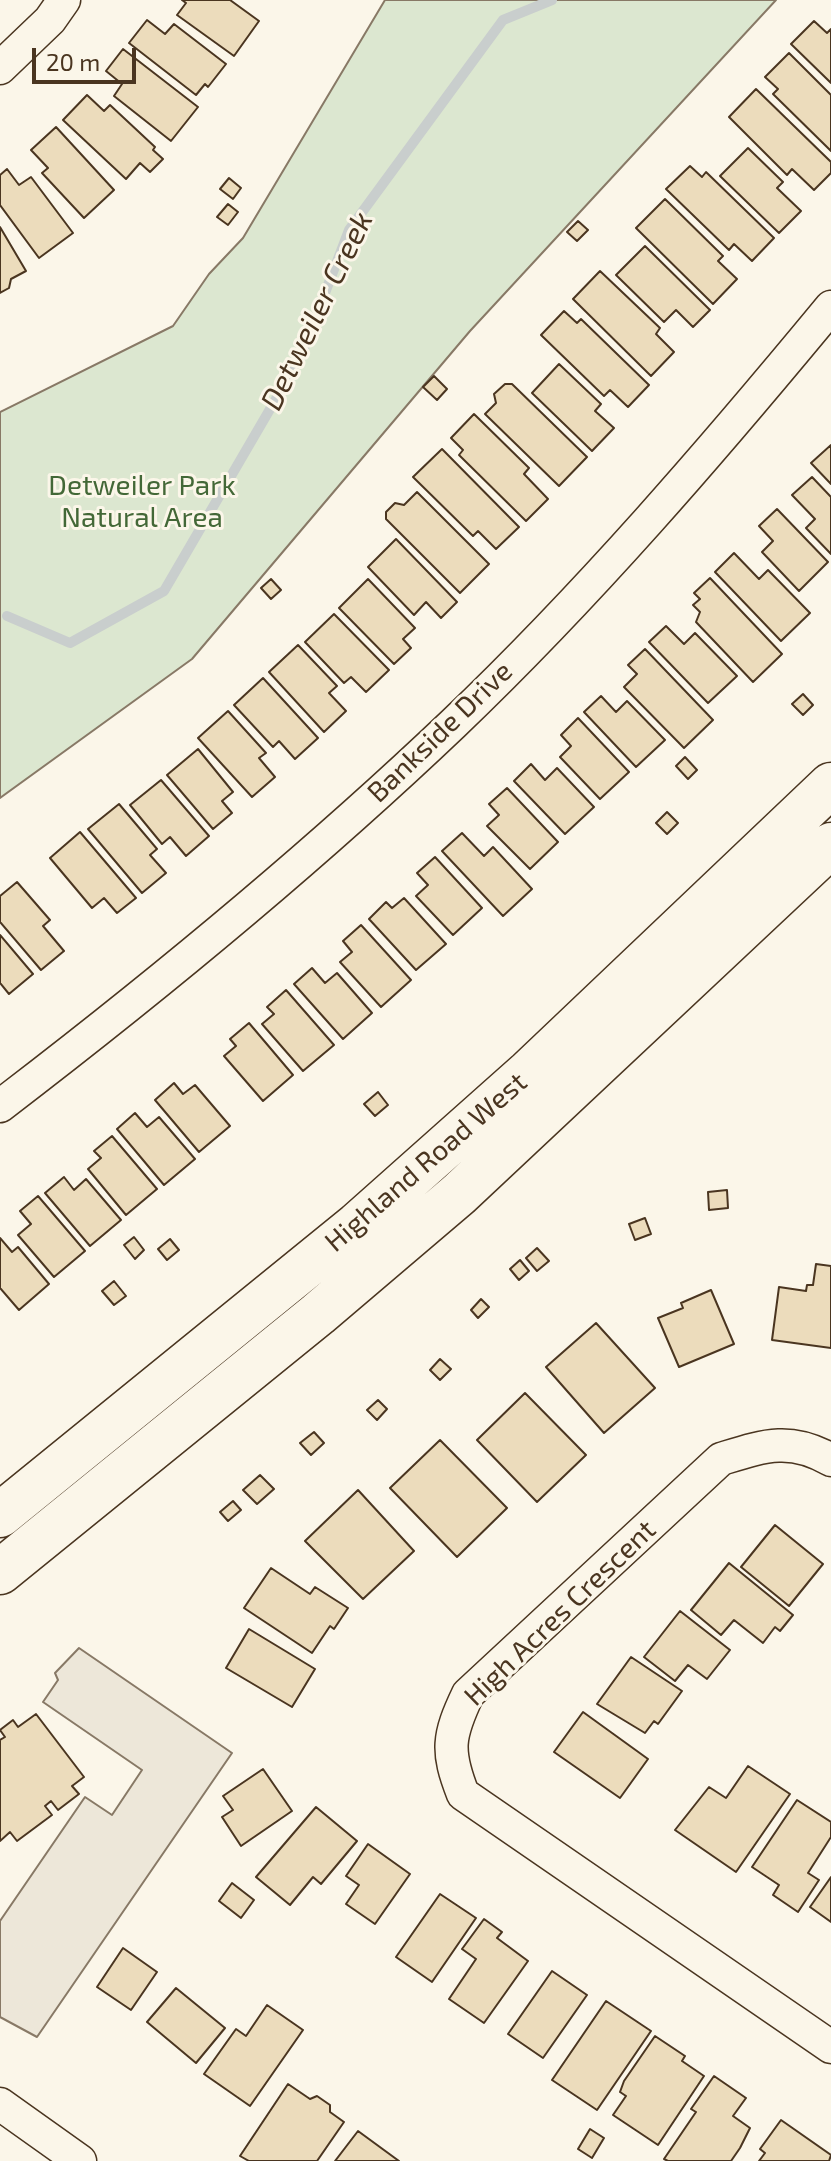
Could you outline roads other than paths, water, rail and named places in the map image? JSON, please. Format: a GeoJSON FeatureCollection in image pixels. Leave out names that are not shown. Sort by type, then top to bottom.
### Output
{"type":"FeatureCollection","features":[{"type":"Feature","properties":{"kind":"main road","name":"Highland Road West"},"geometry":{"type":"LineString","coordinates":[[0,1515],[357,1225],[529,1072],[831,785]]}},
{"type":"Feature","properties":{"kind":"main road","name":"Highland Road West"},"geometry":{"type":"LineString","coordinates":[[0,1572],[459,1194],[831,845]]}},
{"type":"Feature","properties":{"kind":"street"},"geometry":{"type":"LineString","coordinates":[[0,68],[50,20],[64,0]]}},
{"type":"Feature","properties":{"kind":"street","name":"Bankside Drive"},"geometry":{"type":"LineString","coordinates":[[0,1106],[145,996],[317,848],[453,723],[581,594],[831,307]]}},
{"type":"Feature","properties":{"kind":"street","name":"High Acres Crescent"},"geometry":{"type":"LineString","coordinates":[[831,1460],[809,1447],[769,1444],[721,1459],[468,1694],[453,1726],[449,1759],[463,1794],[831,2047]]}},
{"type":"Feature","properties":{"kind":"street"},"geometry":{"type":"LineString","coordinates":[[0,2104],[80,2161]]}},
{"type":"Feature","properties":{"kind":"waterway","name":"Detweiler Creek"},"geometry":{"type":"LineString","coordinates":[[7,616],[70,643],[164,591],[301,356],[349,230],[503,20],[552,0]]}},
{"type":"Feature","properties":{"kind":"park label","name":"Detweiler Park Natural Area"},"geometry":{"type":"Point","coordinates":[142,502]}}]}
